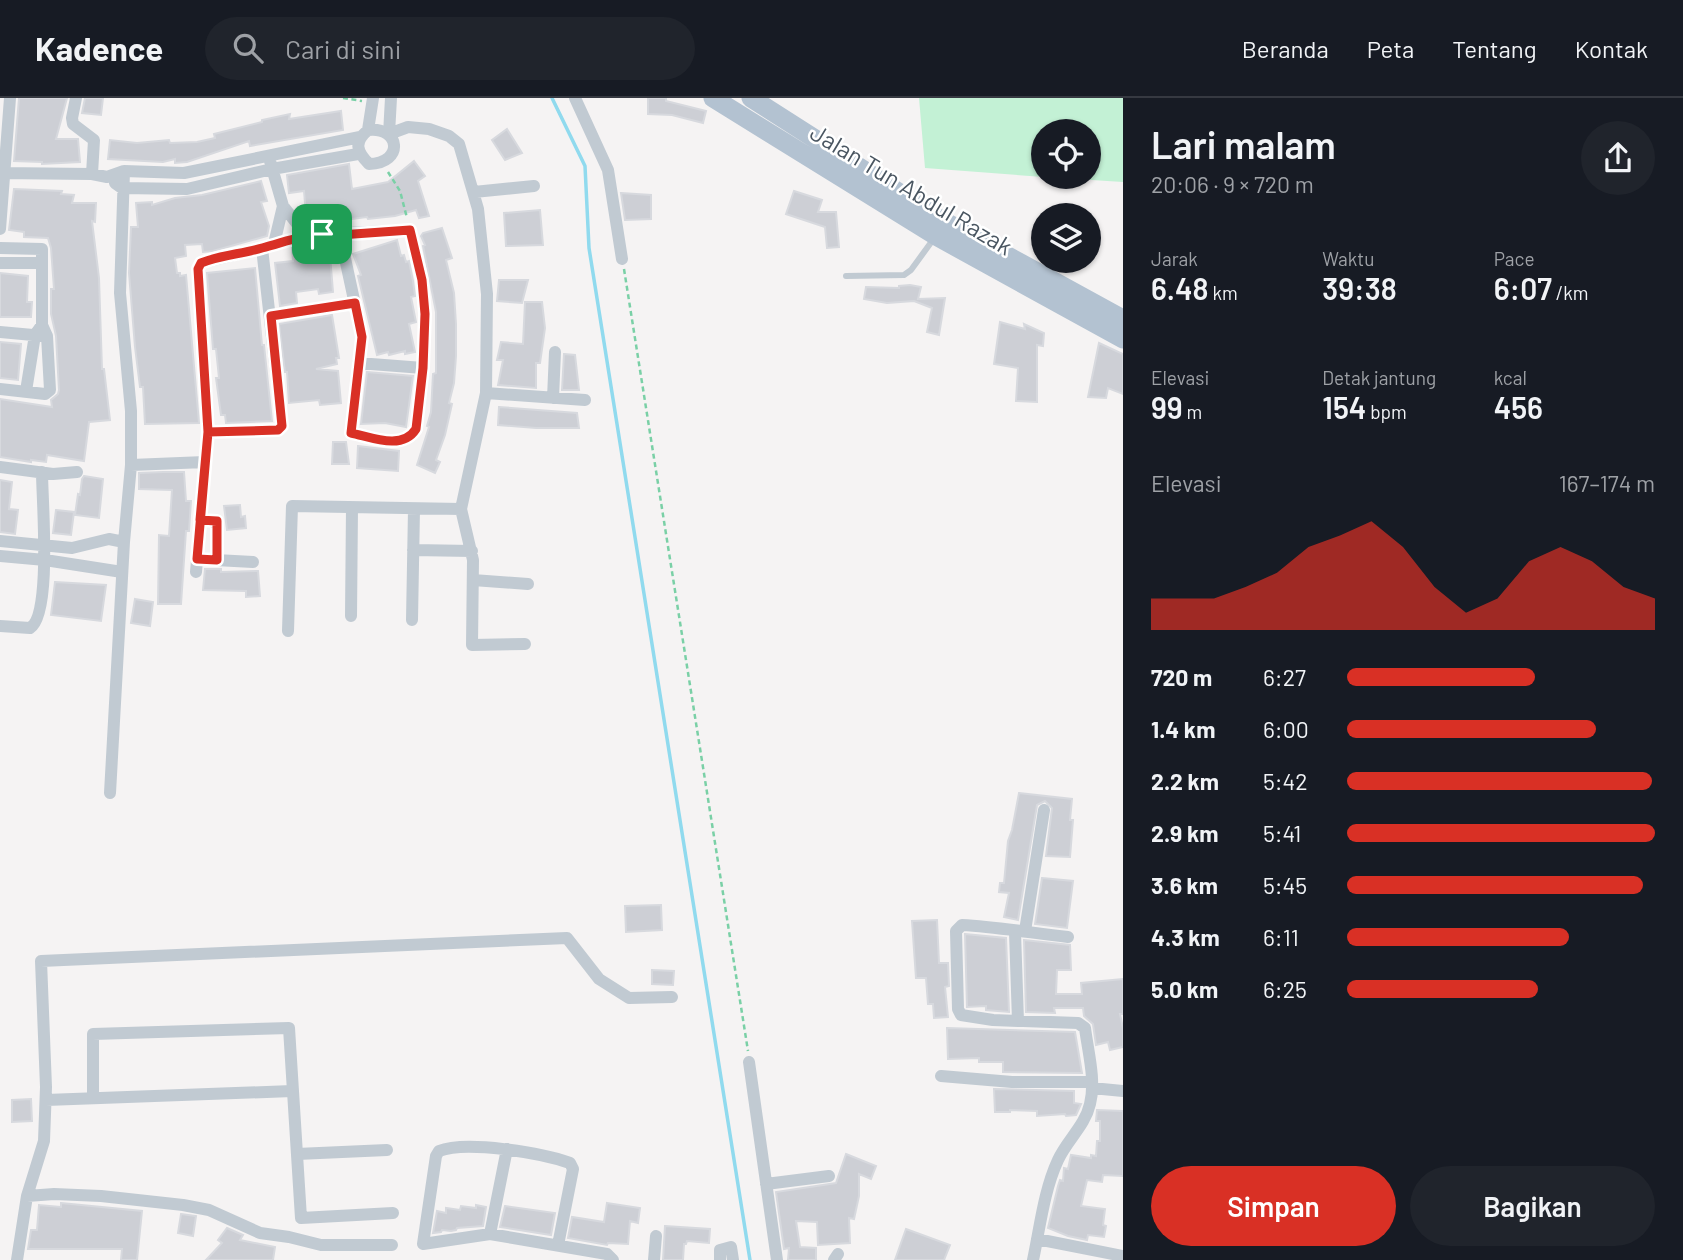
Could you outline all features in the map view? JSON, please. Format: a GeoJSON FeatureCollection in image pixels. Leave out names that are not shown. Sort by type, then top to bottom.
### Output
{"type":"FeatureCollection","features":[{"type":"Feature","properties":{"kind":"main road","name":"Jalan Tun Abdul Razak"},"geometry":{"type":"LineString","coordinates":[[713,98],[936,236],[1123,339]]}},
{"type":"Feature","properties":{"kind":"main road","name":"Jalan Tun Abdul Razak"},"geometry":{"type":"LineString","coordinates":[[751,98],[942,220],[1123,319]]}},
{"type":"Feature","properties":{"kind":"street"},"geometry":{"type":"LineString","coordinates":[[76,98],[73,124],[94,140],[92,174]]}},
{"type":"Feature","properties":{"kind":"street"},"geometry":{"type":"LineString","coordinates":[[372,100],[364,134],[357,146],[358,154],[369,164],[383,163],[391,156],[394,145],[389,134],[391,98]]}},
{"type":"Feature","properties":{"kind":"street"},"geometry":{"type":"LineString","coordinates":[[575,98],[608,170],[622,259]]}},
{"type":"Feature","properties":{"kind":"street"},"geometry":{"type":"LineString","coordinates":[[0,229],[6,104]]}},
{"type":"Feature","properties":{"kind":"street"},"geometry":{"type":"LineString","coordinates":[[389,134],[408,127],[429,129],[449,136],[459,144],[474,192],[487,294],[486,393],[461,509],[472,551],[472,645],[525,643]]}},
{"type":"Feature","properties":{"kind":"street"},"geometry":{"type":"LineString","coordinates":[[2,173],[92,174],[107,177],[122,188],[187,188],[380,128],[389,134]]}},
{"type":"Feature","properties":{"kind":"street"},"geometry":{"type":"LineString","coordinates":[[107,177],[124,171],[184,173],[358,154]]}},
{"type":"Feature","properties":{"kind":"street"},"geometry":{"type":"LineString","coordinates":[[271,163],[284,206],[306,234]]}},
{"type":"Feature","properties":{"kind":"street"},"geometry":{"type":"LineString","coordinates":[[110,793],[122,572],[131,465],[131,411],[120,293],[124,171]]}},
{"type":"Feature","properties":{"kind":"street"},"geometry":{"type":"LineString","coordinates":[[474,192],[534,186]]}},
{"type":"Feature","properties":{"kind":"street"},"geometry":{"type":"LineString","coordinates":[[208,432],[281,428],[268,246],[284,206]]}},
{"type":"Feature","properties":{"kind":"street"},"geometry":{"type":"LineString","coordinates":[[253,562],[217,560],[197,566],[208,432],[198,269],[201,263],[209,259],[268,246],[306,234],[340,235],[410,230],[424,300],[423,368],[416,429],[405,440],[394,442],[351,433],[362,337],[340,235]]}},
{"type":"Feature","properties":{"kind":"street"},"geometry":{"type":"LineString","coordinates":[[0,389],[45,394],[50,390],[42,332],[42,263],[42,248],[0,250],[0,263],[42,263]]}},
{"type":"Feature","properties":{"kind":"street"},"geometry":{"type":"LineString","coordinates":[[271,316],[355,303]]}},
{"type":"Feature","properties":{"kind":"street"},"geometry":{"type":"LineString","coordinates":[[0,332],[42,332]]}},
{"type":"Feature","properties":{"kind":"street"},"geometry":{"type":"LineString","coordinates":[[26,391],[42,332]]}},
{"type":"Feature","properties":{"kind":"street"},"geometry":{"type":"LineString","coordinates":[[553,398],[555,352]]}},
{"type":"Feature","properties":{"kind":"street"},"geometry":{"type":"LineString","coordinates":[[358,363],[423,368]]}},
{"type":"Feature","properties":{"kind":"street"},"geometry":{"type":"LineString","coordinates":[[486,393],[585,400]]}},
{"type":"Feature","properties":{"kind":"street"},"geometry":{"type":"LineString","coordinates":[[131,465],[205,462]]}},
{"type":"Feature","properties":{"kind":"street"},"geometry":{"type":"LineString","coordinates":[[0,467],[42,472],[77,472]]}},
{"type":"Feature","properties":{"kind":"street"},"geometry":{"type":"LineString","coordinates":[[0,626],[30,628],[38,620],[45,553],[42,472]]}},
{"type":"Feature","properties":{"kind":"street"},"geometry":{"type":"LineString","coordinates":[[288,631],[292,506],[461,509]]}},
{"type":"Feature","properties":{"kind":"street"},"geometry":{"type":"LineString","coordinates":[[351,616],[352,508]]}},
{"type":"Feature","properties":{"kind":"street"},"geometry":{"type":"LineString","coordinates":[[412,620],[414,509]]}},
{"type":"Feature","properties":{"kind":"street"},"geometry":{"type":"LineString","coordinates":[[200,520],[217,521],[217,560]]}},
{"type":"Feature","properties":{"kind":"street"},"geometry":{"type":"LineString","coordinates":[[0,556],[45,553],[109,539],[124,542]]}},
{"type":"Feature","properties":{"kind":"street"},"geometry":{"type":"LineString","coordinates":[[0,541],[122,572]]}},
{"type":"Feature","properties":{"kind":"street"},"geometry":{"type":"LineString","coordinates":[[413,550],[472,551]]}},
{"type":"Feature","properties":{"kind":"street"},"geometry":{"type":"LineString","coordinates":[[473,580],[528,584]]}},
{"type":"Feature","properties":{"kind":"street"},"geometry":{"type":"LineString","coordinates":[[1018,1021],[1020,931],[1044,810]]}},
{"type":"Feature","properties":{"kind":"street"},"geometry":{"type":"LineString","coordinates":[[1032,1260],[1053,1170],[1059,1156],[1084,1121],[1091,1100],[1092,1085],[1085,1028],[1082,1024],[962,1016],[958,1009],[957,928],[962,925],[1002,927],[1068,937]]}},
{"type":"Feature","properties":{"kind":"street"},"geometry":{"type":"LineString","coordinates":[[17,1260],[27,1196],[44,1141],[46,1100],[41,961],[567,938],[599,979],[629,998],[672,997]]}},
{"type":"Feature","properties":{"kind":"street"},"geometry":{"type":"LineString","coordinates":[[93,1098],[93,1034],[289,1028],[301,1218],[393,1213]]}},
{"type":"Feature","properties":{"kind":"street"},"geometry":{"type":"LineString","coordinates":[[749,1062],[777,1260]]}},
{"type":"Feature","properties":{"kind":"street"},"geometry":{"type":"LineString","coordinates":[[940,1076],[1092,1085],[1123,1091]]}},
{"type":"Feature","properties":{"kind":"street"},"geometry":{"type":"LineString","coordinates":[[46,1100],[292,1091]]}},
{"type":"Feature","properties":{"kind":"street"},"geometry":{"type":"LineString","coordinates":[[558,1245],[573,1169],[568,1161],[507,1149],[475,1147],[444,1149],[436,1156],[424,1244],[490,1234],[607,1254],[614,1260]]}},
{"type":"Feature","properties":{"kind":"street"},"geometry":{"type":"LineString","coordinates":[[490,1234],[507,1149]]}},
{"type":"Feature","properties":{"kind":"street"},"geometry":{"type":"LineString","coordinates":[[297,1153],[387,1150]]}},
{"type":"Feature","properties":{"kind":"street"},"geometry":{"type":"LineString","coordinates":[[766,1184],[829,1175]]}},
{"type":"Feature","properties":{"kind":"street"},"geometry":{"type":"LineString","coordinates":[[27,1196],[101,1196],[183,1205],[209,1210],[260,1233],[321,1245],[392,1245]]}},
{"type":"Feature","properties":{"kind":"street"},"geometry":{"type":"LineString","coordinates":[[654,1260],[656,1236]]}},
{"type":"Feature","properties":{"kind":"street"},"geometry":{"type":"LineString","coordinates":[[1037,1239],[1123,1256]]}},
{"type":"Feature","properties":{"kind":"street"},"geometry":{"type":"LineString","coordinates":[[720,1260],[720,1250],[731,1247],[733,1260]]}},
{"type":"Feature","properties":{"kind":"lane"},"geometry":{"type":"LineString","coordinates":[[846,276],[904,275],[911,271],[936,236]]}},
{"type":"Feature","properties":{"kind":"path"},"geometry":{"type":"LineString","coordinates":[[343,98],[372,100]]}},
{"type":"Feature","properties":{"kind":"path"},"geometry":{"type":"LineString","coordinates":[[383,163],[400,191],[410,230]]}},
{"type":"Feature","properties":{"kind":"path"},"geometry":{"type":"LineString","coordinates":[[622,259],[749,1062]]}},
{"type":"Feature","properties":{"kind":"green space"},"geometry":{"type":"Polygon","coordinates":[[[919,98],[1123,98],[1123,182],[1101,181],[1101,119],[1031,119],[1031,176],[925,168],[919,98]]]}},
{"type":"Feature","properties":{"kind":"building"},"geometry":{"type":"Polygon","coordinates":[[[19,98],[67,98],[56,139],[78,139],[80,162],[42,164],[14,161],[19,98]]]}},
{"type":"Feature","properties":{"kind":"building"},"geometry":{"type":"Polygon","coordinates":[[[85,98],[103,98],[101,115],[82,113],[85,98]]]}},
{"type":"Feature","properties":{"kind":"building"},"geometry":{"type":"Polygon","coordinates":[[[648,98],[666,98],[666,101],[706,111],[703,123],[672,115],[648,114],[648,98]]]}},
{"type":"Feature","properties":{"kind":"building"},"geometry":{"type":"Polygon","coordinates":[[[341,111],[343,130],[250,146],[249,141],[187,162],[175,163],[175,159],[163,162],[108,159],[110,140],[137,143],[169,140],[170,143],[197,142],[215,138],[214,134],[262,120],[290,114],[289,119],[341,111]]]}},
{"type":"Feature","properties":{"kind":"building"},"geometry":{"type":"Polygon","coordinates":[[[507,129],[522,153],[505,160],[492,140],[507,129]]]}},
{"type":"Feature","properties":{"kind":"building"},"geometry":{"type":"Polygon","coordinates":[[[414,161],[425,176],[418,181],[429,216],[419,218],[416,210],[368,219],[344,220],[343,216],[321,217],[321,213],[306,215],[304,191],[289,193],[287,175],[349,164],[352,189],[388,182],[414,161]]]}},
{"type":"Feature","properties":{"kind":"building"},"geometry":{"type":"Polygon","coordinates":[[[261,181],[267,201],[261,202],[269,226],[267,236],[213,251],[203,252],[202,244],[185,245],[186,256],[175,258],[177,273],[180,273],[180,276],[186,275],[199,423],[145,424],[129,273],[131,227],[138,227],[136,203],[152,202],[152,205],[261,181]]]}},
{"type":"Feature","properties":{"kind":"building"},"geometry":{"type":"Polygon","coordinates":[[[14,189],[62,191],[61,194],[74,195],[72,203],[96,203],[95,222],[92,221],[99,278],[102,369],[110,420],[89,422],[84,461],[47,455],[46,462],[0,457],[0,399],[52,407],[51,400],[59,390],[56,336],[51,314],[51,289],[54,289],[51,248],[48,238],[24,237],[24,232],[9,230],[14,189]]]}},
{"type":"Feature","properties":{"kind":"building"},"geometry":{"type":"Polygon","coordinates":[[[794,191],[822,200],[818,212],[836,212],[839,247],[827,248],[825,227],[786,214],[794,191]]]}},
{"type":"Feature","properties":{"kind":"building"},"geometry":{"type":"Polygon","coordinates":[[[621,193],[651,195],[651,219],[625,220],[621,193]]]}},
{"type":"Feature","properties":{"kind":"building"},"geometry":{"type":"Polygon","coordinates":[[[540,210],[543,245],[506,246],[504,213],[540,210]]]}},
{"type":"Feature","properties":{"kind":"building"},"geometry":{"type":"Polygon","coordinates":[[[442,228],[452,258],[446,260],[454,293],[456,356],[449,403],[452,404],[436,460],[440,462],[435,473],[417,465],[429,427],[433,374],[436,373],[436,312],[423,246],[425,245],[421,236],[442,228]]]}},
{"type":"Feature","properties":{"kind":"building"},"geometry":{"type":"Polygon","coordinates":[[[397,240],[401,256],[404,255],[406,262],[409,261],[413,281],[415,296],[411,297],[416,322],[409,324],[415,352],[405,354],[405,351],[389,355],[388,352],[377,355],[358,276],[361,275],[353,254],[397,240]]]}},
{"type":"Feature","properties":{"kind":"building"},"geometry":{"type":"Polygon","coordinates":[[[312,243],[329,243],[333,292],[319,294],[318,289],[296,292],[297,303],[280,306],[275,263],[293,261],[292,248],[312,243]]]}},
{"type":"Feature","properties":{"kind":"building"},"geometry":{"type":"Polygon","coordinates":[[[255,268],[272,421],[226,423],[225,415],[221,415],[216,378],[219,378],[216,349],[213,349],[207,273],[255,268]]]}},
{"type":"Feature","properties":{"kind":"building"},"geometry":{"type":"Polygon","coordinates":[[[0,273],[28,276],[27,302],[32,302],[31,317],[0,317],[0,273]]]}},
{"type":"Feature","properties":{"kind":"building"},"geometry":{"type":"Polygon","coordinates":[[[499,280],[528,280],[522,303],[497,301],[499,280]]]}},
{"type":"Feature","properties":{"kind":"building"},"geometry":{"type":"Polygon","coordinates":[[[910,285],[921,287],[918,299],[945,298],[939,335],[927,332],[932,308],[914,301],[887,303],[864,299],[866,287],[899,288],[910,285]]]}},
{"type":"Feature","properties":{"kind":"building"},"geometry":{"type":"Polygon","coordinates":[[[525,302],[542,302],[545,328],[540,363],[536,363],[536,388],[498,385],[503,360],[497,360],[501,342],[523,344],[525,302]]]}},
{"type":"Feature","properties":{"kind":"building"},"geometry":{"type":"Polygon","coordinates":[[[332,315],[339,358],[336,358],[337,364],[316,369],[338,371],[341,403],[320,405],[319,400],[289,403],[279,324],[332,315]]]}},
{"type":"Feature","properties":{"kind":"building"},"geometry":{"type":"Polygon","coordinates":[[[1000,322],[1025,329],[1024,324],[1044,333],[1043,346],[1037,345],[1037,402],[1016,401],[1018,368],[994,364],[1000,322]]]}},
{"type":"Feature","properties":{"kind":"building"},"geometry":{"type":"Polygon","coordinates":[[[0,342],[21,344],[18,380],[0,378],[0,342]]]}},
{"type":"Feature","properties":{"kind":"building"},"geometry":{"type":"Polygon","coordinates":[[[1099,343],[1123,354],[1123,394],[1108,388],[1106,398],[1088,397],[1099,343]]]}},
{"type":"Feature","properties":{"kind":"building"},"geometry":{"type":"Polygon","coordinates":[[[564,354],[575,355],[579,390],[562,390],[564,354]]]}},
{"type":"Feature","properties":{"kind":"building"},"geometry":{"type":"Polygon","coordinates":[[[367,372],[413,376],[406,427],[385,423],[361,424],[367,372]]]}},
{"type":"Feature","properties":{"kind":"building"},"geometry":{"type":"Polygon","coordinates":[[[499,407],[577,413],[579,428],[498,425],[499,407]]]}},
{"type":"Feature","properties":{"kind":"building"},"geometry":{"type":"Polygon","coordinates":[[[333,442],[346,442],[349,464],[332,464],[333,442]]]}},
{"type":"Feature","properties":{"kind":"building"},"geometry":{"type":"Polygon","coordinates":[[[358,446],[399,451],[398,471],[357,468],[358,446]]]}},
{"type":"Feature","properties":{"kind":"building"},"geometry":{"type":"Polygon","coordinates":[[[184,472],[186,501],[191,501],[181,604],[158,604],[159,535],[169,536],[172,490],[139,489],[139,473],[184,472]]]}},
{"type":"Feature","properties":{"kind":"building"},"geometry":{"type":"Polygon","coordinates":[[[84,476],[103,479],[99,518],[75,515],[84,476]]]}},
{"type":"Feature","properties":{"kind":"building"},"geometry":{"type":"Polygon","coordinates":[[[0,480],[12,482],[9,509],[18,510],[15,534],[0,532],[0,480]]]}},
{"type":"Feature","properties":{"kind":"building"},"geometry":{"type":"Polygon","coordinates":[[[240,505],[246,528],[227,530],[224,506],[240,505]]]}},
{"type":"Feature","properties":{"kind":"building"},"geometry":{"type":"Polygon","coordinates":[[[56,510],[74,512],[71,535],[53,533],[56,510]]]}},
{"type":"Feature","properties":{"kind":"building"},"geometry":{"type":"Polygon","coordinates":[[[205,569],[221,569],[221,572],[258,571],[260,596],[246,597],[246,591],[203,590],[205,569]]]}},
{"type":"Feature","properties":{"kind":"building"},"geometry":{"type":"Polygon","coordinates":[[[55,582],[106,585],[101,621],[51,615],[55,582]]]}},
{"type":"Feature","properties":{"kind":"building"},"geometry":{"type":"Polygon","coordinates":[[[135,599],[153,602],[150,626],[131,623],[135,599]]]}},
{"type":"Feature","properties":{"kind":"building"},"geometry":{"type":"Polygon","coordinates":[[[1019,793],[1072,799],[1070,820],[1073,820],[1070,857],[1046,856],[1052,808],[1045,801],[1037,805],[1018,920],[1004,917],[1009,893],[999,892],[1000,883],[1004,883],[1008,841],[1019,793]]]}},
{"type":"Feature","properties":{"kind":"building"},"geometry":{"type":"Polygon","coordinates":[[[1042,878],[1073,881],[1067,928],[1035,924],[1042,878]]]}},
{"type":"Feature","properties":{"kind":"building"},"geometry":{"type":"Polygon","coordinates":[[[661,905],[662,930],[626,932],[625,906],[661,905]]]}},
{"type":"Feature","properties":{"kind":"building"},"geometry":{"type":"Polygon","coordinates":[[[937,920],[939,963],[948,963],[949,986],[945,987],[948,1017],[934,1018],[933,1004],[928,1004],[926,978],[916,978],[912,921],[937,920]]]}},
{"type":"Feature","properties":{"kind":"building"},"geometry":{"type":"Polygon","coordinates":[[[965,934],[1006,938],[1009,1012],[986,1010],[986,1006],[967,1007],[965,934]]]}},
{"type":"Feature","properties":{"kind":"building"},"geometry":{"type":"Polygon","coordinates":[[[1024,940],[1070,945],[1071,970],[1057,970],[1056,994],[1082,994],[1081,983],[1123,979],[1123,1014],[1120,1014],[1123,1047],[1110,1050],[1108,1042],[1096,1045],[1093,1024],[1084,1016],[1083,1008],[1054,1008],[1055,1013],[1026,1012],[1024,940]]]}},
{"type":"Feature","properties":{"kind":"building"},"geometry":{"type":"Polygon","coordinates":[[[652,970],[674,971],[673,985],[652,984],[652,970]]]}},
{"type":"Feature","properties":{"kind":"building"},"geometry":{"type":"Polygon","coordinates":[[[947,1028],[1075,1032],[1082,1073],[1003,1072],[1003,1062],[979,1062],[979,1058],[948,1059],[947,1028]]]}},
{"type":"Feature","properties":{"kind":"building"},"geometry":{"type":"Polygon","coordinates":[[[994,1089],[1074,1091],[1074,1103],[1081,1104],[1076,1115],[1066,1116],[1037,1116],[1037,1111],[995,1112],[994,1089]]]}},
{"type":"Feature","properties":{"kind":"building"},"geometry":{"type":"Polygon","coordinates":[[[31,1099],[32,1121],[12,1122],[12,1100],[31,1099]]]}},
{"type":"Feature","properties":{"kind":"building"},"geometry":{"type":"Polygon","coordinates":[[[1097,1110],[1123,1111],[1123,1176],[1103,1175],[1102,1182],[1087,1180],[1081,1206],[1105,1209],[1103,1225],[1106,1226],[1104,1237],[1088,1235],[1087,1240],[1048,1228],[1058,1186],[1060,1180],[1063,1181],[1064,1168],[1068,1169],[1071,1155],[1091,1158],[1091,1155],[1096,1156],[1097,1141],[1100,1141],[1097,1110]]]}},
{"type":"Feature","properties":{"kind":"building"},"geometry":{"type":"Polygon","coordinates":[[[846,1154],[876,1166],[871,1179],[859,1174],[859,1196],[854,1219],[849,1218],[850,1243],[818,1245],[817,1222],[796,1221],[800,1247],[816,1248],[816,1260],[788,1260],[789,1248],[784,1249],[776,1192],[836,1183],[846,1154]]]}},
{"type":"Feature","properties":{"kind":"building"},"geometry":{"type":"Polygon","coordinates":[[[61,1203],[142,1211],[137,1260],[121,1260],[122,1249],[28,1249],[31,1230],[37,1230],[39,1205],[61,1207],[61,1203]]]}},
{"type":"Feature","properties":{"kind":"building"},"geometry":{"type":"Polygon","coordinates":[[[607,1203],[640,1208],[638,1223],[630,1221],[628,1244],[607,1245],[568,1238],[572,1217],[604,1222],[607,1203]]]}},
{"type":"Feature","properties":{"kind":"building"},"geometry":{"type":"Polygon","coordinates":[[[476,1205],[486,1207],[483,1226],[433,1233],[437,1211],[446,1213],[446,1208],[460,1210],[461,1206],[476,1208],[476,1205]]]}},
{"type":"Feature","properties":{"kind":"building"},"geometry":{"type":"Polygon","coordinates":[[[505,1206],[555,1213],[551,1235],[500,1227],[505,1206]]]}},
{"type":"Feature","properties":{"kind":"building"},"geometry":{"type":"Polygon","coordinates":[[[181,1214],[196,1216],[193,1236],[178,1233],[181,1214]]]}},
{"type":"Feature","properties":{"kind":"building"},"geometry":{"type":"Polygon","coordinates":[[[665,1226],[710,1229],[709,1243],[687,1241],[684,1244],[683,1260],[663,1260],[665,1226]]]}},
{"type":"Feature","properties":{"kind":"building"},"geometry":{"type":"Polygon","coordinates":[[[227,1228],[243,1235],[240,1240],[275,1247],[273,1260],[206,1260],[222,1243],[218,1240],[227,1228]]]}},
{"type":"Feature","properties":{"kind":"building"},"geometry":{"type":"Polygon","coordinates":[[[906,1229],[950,1245],[944,1260],[895,1260],[906,1229]]]}},
{"type":"Feature","properties":{"kind":"waterway"},"geometry":{"type":"LineString","coordinates":[[552,98],[585,166],[589,248],[750,1260]]}},
{"type":"Feature","properties":{"kind":"route"},"geometry":{"type":"LineString","coordinates":[[322,234],[306,234],[262,248],[209,259],[201,263],[198,269],[208,432],[200,520],[197,559],[217,560],[217,521],[200,520],[205,462],[208,432],[278,430],[282,426],[271,316],[355,303],[361,326],[362,347],[351,433],[399,442],[412,436],[418,424],[425,314],[422,280],[410,230],[322,234]]}}]}
